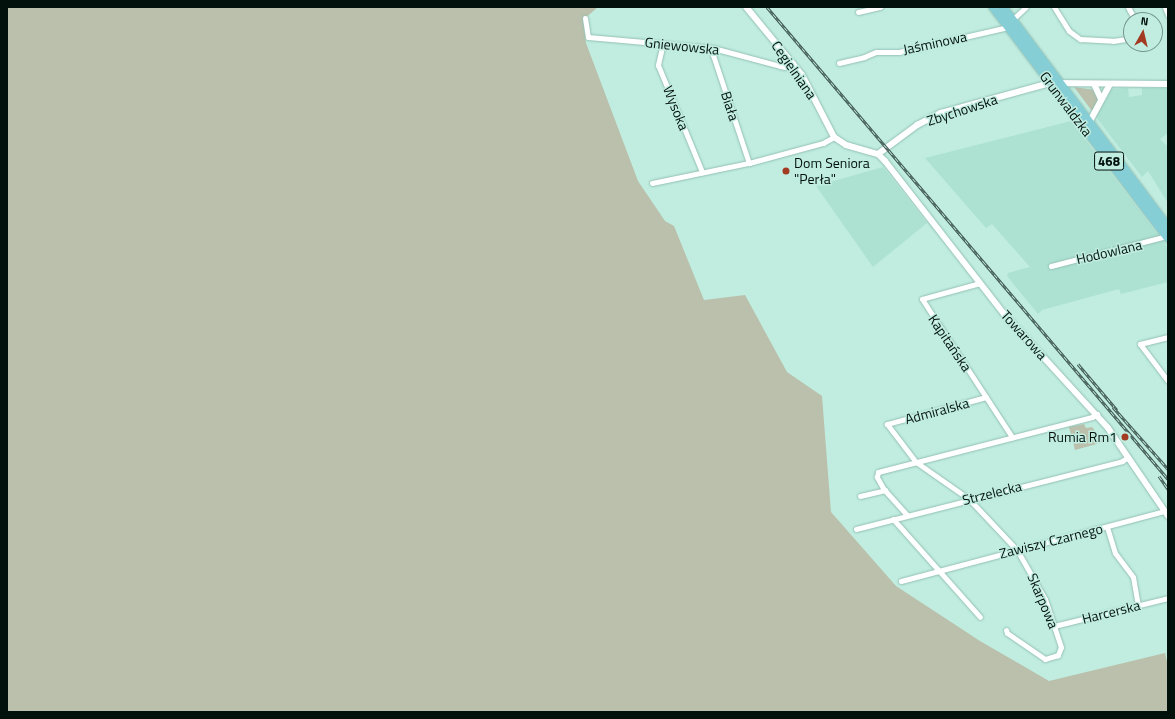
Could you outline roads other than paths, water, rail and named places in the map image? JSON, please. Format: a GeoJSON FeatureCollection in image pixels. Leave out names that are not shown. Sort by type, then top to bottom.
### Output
{"type":"FeatureCollection","features":[{"type":"Feature","properties":{"kind":"main road","name":"Grunwaldzka"},"geometry":{"type":"LineString","coordinates":[[993,7],[1010,24],[1090,121],[1168,227]]}},
{"type":"Feature","properties":{"kind":"main road","name":"Grunwaldzka"},"geometry":{"type":"LineString","coordinates":[[1002,7],[1010,24],[1050,83],[1167,237]]}},
{"type":"Feature","properties":{"kind":"street","name":"Cegielniana"},"geometry":{"type":"LineString","coordinates":[[746,7],[793,63],[810,90],[834,137]]}},
{"type":"Feature","properties":{"kind":"street"},"geometry":{"type":"LineString","coordinates":[[858,12],[880,7]]}},
{"type":"Feature","properties":{"kind":"street"},"geometry":{"type":"LineString","coordinates":[[1010,24],[1026,7]]}},
{"type":"Feature","properties":{"kind":"street"},"geometry":{"type":"LineString","coordinates":[[1054,7],[1069,31],[1080,40],[1113,42],[1123,40]]}},
{"type":"Feature","properties":{"kind":"street"},"geometry":{"type":"LineString","coordinates":[[1164,7],[1168,15]]}},
{"type":"Feature","properties":{"kind":"street","name":"Gniewowska"},"geometry":{"type":"LineString","coordinates":[[585,18],[588,38],[713,48],[785,67],[793,63]]}},
{"type":"Feature","properties":{"kind":"street","name":"Jaśminowa"},"geometry":{"type":"LineString","coordinates":[[840,63],[864,58],[876,52],[899,52],[1010,24]]}},
{"type":"Feature","properties":{"kind":"street","name":"Wysoka"},"geometry":{"type":"LineString","coordinates":[[663,43],[658,65],[702,172]]}},
{"type":"Feature","properties":{"kind":"street","name":"Biała"},"geometry":{"type":"LineString","coordinates":[[713,48],[713,55],[749,163]]}},
{"type":"Feature","properties":{"kind":"street"},"geometry":{"type":"LineString","coordinates":[[1050,83],[1168,84]]}},
{"type":"Feature","properties":{"kind":"street","name":"Zbychowska"},"geometry":{"type":"LineString","coordinates":[[878,154],[910,130],[941,113],[1050,83]]}},
{"type":"Feature","properties":{"kind":"street"},"geometry":{"type":"LineString","coordinates":[[1094,84],[1101,99]]}},
{"type":"Feature","properties":{"kind":"street"},"geometry":{"type":"LineString","coordinates":[[1090,121],[1110,84]]}},
{"type":"Feature","properties":{"kind":"street"},"geometry":{"type":"LineString","coordinates":[[652,183],[749,163],[823,143],[834,137],[846,145],[878,154]]}},
{"type":"Feature","properties":{"kind":"street","name":"Towarowa"},"geometry":{"type":"LineString","coordinates":[[878,154],[923,207],[980,283],[1096,414],[1128,457],[1166,514]]}},
{"type":"Feature","properties":{"kind":"street","name":"Hodowlana"},"geometry":{"type":"LineString","coordinates":[[1051,266],[1167,237]]}},
{"type":"Feature","properties":{"kind":"street","name":"Kapitańska"},"geometry":{"type":"LineString","coordinates":[[980,283],[922,299],[1012,437]]}},
{"type":"Feature","properties":{"kind":"street"},"geometry":{"type":"LineString","coordinates":[[1168,337],[1140,344],[1168,381]]}},
{"type":"Feature","properties":{"kind":"street","name":"Admiralska"},"geometry":{"type":"LineString","coordinates":[[887,424],[986,398]]}},
{"type":"Feature","properties":{"kind":"street"},"geometry":{"type":"LineString","coordinates":[[907,515],[885,490],[876,477],[878,472],[1096,414]]}},
{"type":"Feature","properties":{"kind":"street","name":"Skarpowa"},"geometry":{"type":"LineString","coordinates":[[887,424],[916,462],[969,499],[1017,550],[1038,584],[1061,647],[1058,655],[1051,659],[1040,656],[1007,633],[1006,630]]}},
{"type":"Feature","properties":{"kind":"street","name":"Strzelecka"},"geometry":{"type":"LineString","coordinates":[[856,529],[1122,461],[1128,457]]}},
{"type":"Feature","properties":{"kind":"street"},"geometry":{"type":"LineString","coordinates":[[860,496],[885,490]]}},
{"type":"Feature","properties":{"kind":"street","name":"Zawiszy Czarnego"},"geometry":{"type":"LineString","coordinates":[[901,581],[1107,527],[1166,514]]}},
{"type":"Feature","properties":{"kind":"street"},"geometry":{"type":"LineString","coordinates":[[893,519],[980,617]]}},
{"type":"Feature","properties":{"kind":"street"},"geometry":{"type":"LineString","coordinates":[[1107,527],[1115,553],[1133,577],[1138,606]]}},
{"type":"Feature","properties":{"kind":"street","name":"Harcerska"},"geometry":{"type":"LineString","coordinates":[[1054,626],[1168,598]]}},
{"type":"Feature","properties":{"kind":"railway"},"geometry":{"type":"LineString","coordinates":[[767,7],[1168,479]]}},
{"type":"Feature","properties":{"kind":"railway"},"geometry":{"type":"LineString","coordinates":[[1078,364],[1117,410]]}},
{"type":"Feature","properties":{"kind":"railway"},"geometry":{"type":"LineString","coordinates":[[1113,407],[1168,469]]}},
{"type":"Feature","properties":{"kind":"railway"},"geometry":{"type":"LineString","coordinates":[[1159,476],[1168,489]]}},
{"type":"Feature","properties":{"kind":"place","name":"Dom Seniora \"Perła\""},"geometry":{"type":"Point","coordinates":[786,171]}},
{"type":"Feature","properties":{"kind":"place","name":"Rumia Rm1"},"geometry":{"type":"Point","coordinates":[1125,437]}}]}
